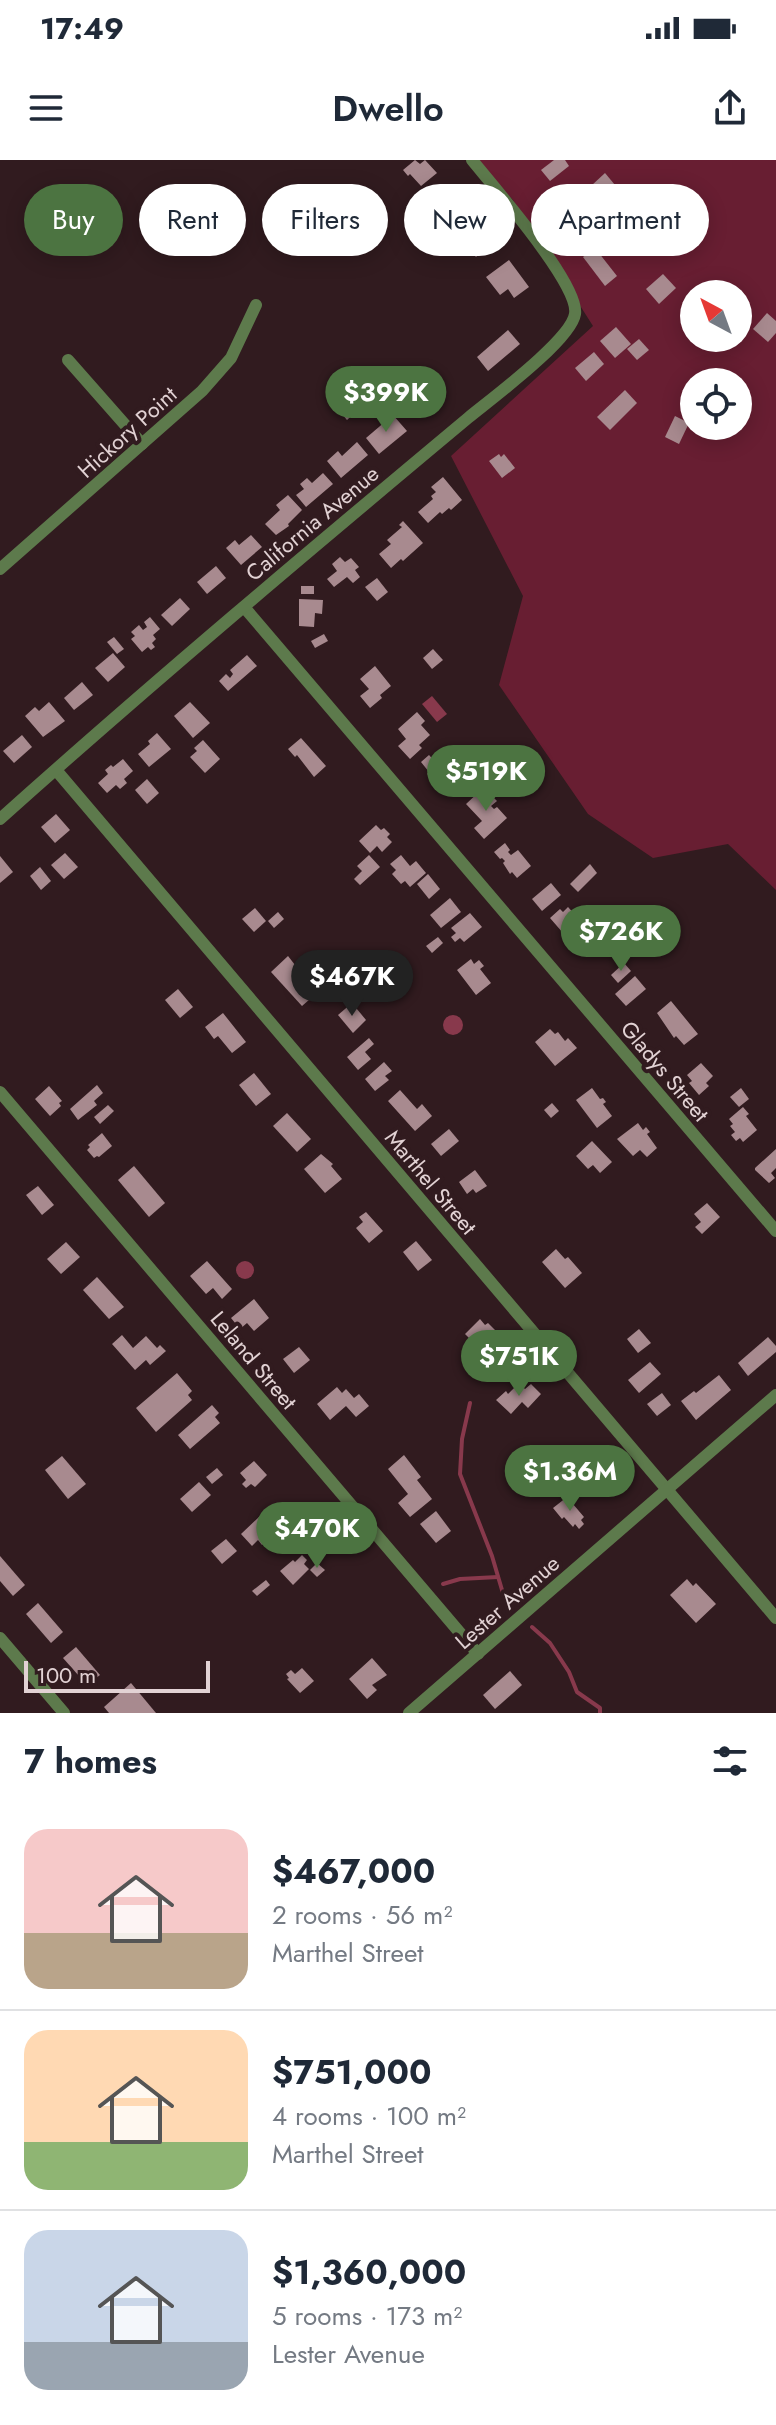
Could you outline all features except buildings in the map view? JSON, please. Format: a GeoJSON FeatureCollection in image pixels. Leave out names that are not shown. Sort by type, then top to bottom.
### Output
{"type":"FeatureCollection","features":[{"type":"Feature","properties":{"kind":"street","name":"California Avenue"},"geometry":{"type":"LineString","coordinates":[[0,819],[244,607],[523,373],[570,327],[576,312],[571,292],[472,160]]}},
{"type":"Feature","properties":{"kind":"street","name":"Hickory Point"},"geometry":{"type":"LineString","coordinates":[[3,562],[202,391],[223,368],[243,335],[256,305]]}},
{"type":"Feature","properties":{"kind":"street"},"geometry":{"type":"LineString","coordinates":[[68,360],[142,444]]}},
{"type":"Feature","properties":{"kind":"street","name":"Gladys Street"},"geometry":{"type":"LineString","coordinates":[[244,607],[776,1231]]}},
{"type":"Feature","properties":{"kind":"street","name":"Marthel Street"},"geometry":{"type":"LineString","coordinates":[[56,770],[776,1618]]}},
{"type":"Feature","properties":{"kind":"street","name":"Leland Street"},"geometry":{"type":"LineString","coordinates":[[0,1092],[478,1654]]}},
{"type":"Feature","properties":{"kind":"street","name":"Lester Avenue"},"geometry":{"type":"LineString","coordinates":[[409,1713],[776,1395]]}},
{"type":"Feature","properties":{"kind":"street"},"geometry":{"type":"LineString","coordinates":[[0,1638],[64,1713]]}},
{"type":"Feature","properties":{"kind":"shaded area"},"geometry":{"type":"Polygon","coordinates":[[[474,160],[776,160],[776,890],[728,844],[653,858],[588,814],[499,685],[523,596],[451,456],[593,326],[549,256],[709,256],[709,184],[531,184],[531,228],[515,203],[515,184],[497,184],[474,160]]]}},
{"type":"Feature","properties":{"kind":"shaded area"},"geometry":{"type":"Polygon","coordinates":[[[432,696],[447,714],[437,722],[422,704],[432,696]]]}},
{"type":"Feature","properties":{"kind":"shaded area"},"geometry":{"type":"Polygon","coordinates":[[[453,1015],[460,1018],[463,1025],[460,1032],[453,1035],[446,1032],[443,1025],[446,1018],[453,1015]]]}},
{"type":"Feature","properties":{"kind":"shaded area"},"geometry":{"type":"Polygon","coordinates":[[[245,1261],[254,1270],[245,1279],[236,1270],[245,1261]]]}},
{"type":"Feature","properties":{"kind":"waterway"},"geometry":{"type":"LineString","coordinates":[[470,1403],[462,1439],[460,1474],[492,1556],[507,1607]]}},
{"type":"Feature","properties":{"kind":"waterway"},"geometry":{"type":"LineString","coordinates":[[443,1584],[460,1579],[498,1577]]}},
{"type":"Feature","properties":{"kind":"waterway"},"geometry":{"type":"LineString","coordinates":[[532,1627],[550,1643],[569,1672],[577,1692],[600,1708],[600,1713]]}}]}
